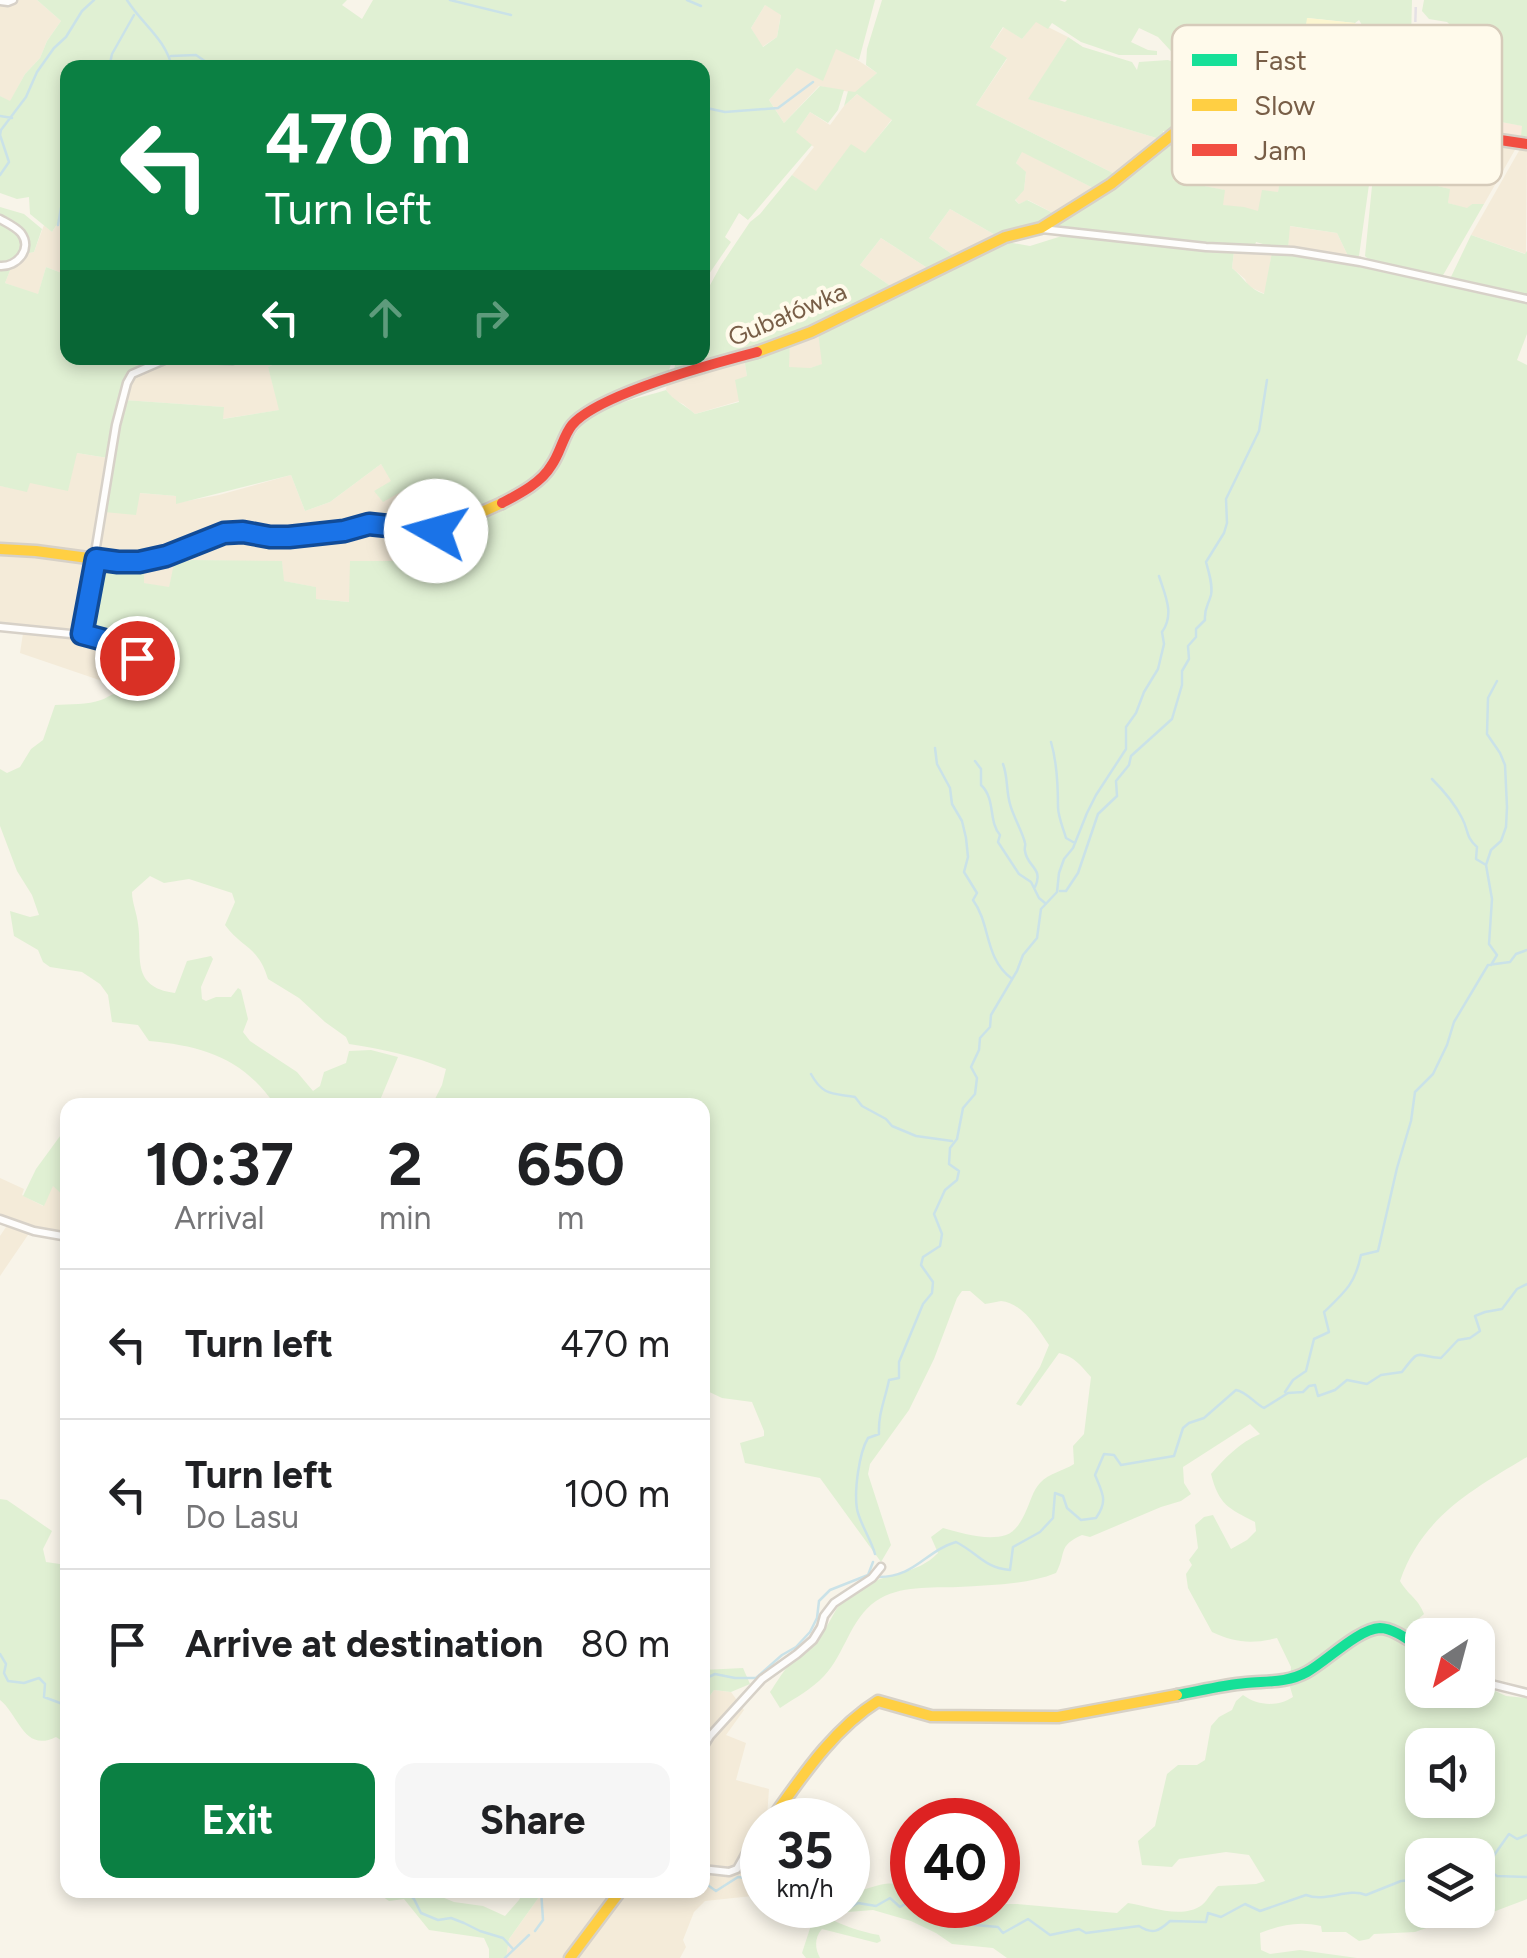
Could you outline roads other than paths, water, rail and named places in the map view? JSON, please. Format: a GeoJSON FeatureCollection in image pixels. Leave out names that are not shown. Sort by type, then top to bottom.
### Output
{"type":"FeatureCollection","features":[{"type":"Feature","properties":{"kind":"street"},"geometry":{"type":"LineString","coordinates":[[0,1],[13,0]]}},
{"type":"Feature","properties":{"kind":"street","name":"Gubałówka"},"geometry":{"type":"LineString","coordinates":[[1041,228],[1111,184],[1172,136]]}},
{"type":"Feature","properties":{"kind":"street","name":"Gubałówka"},"geometry":{"type":"LineString","coordinates":[[1502,140],[1527,144]]}},
{"type":"Feature","properties":{"kind":"street"},"geometry":{"type":"LineString","coordinates":[[0,219],[22,235],[25,243],[16,262],[0,266]]}},
{"type":"Feature","properties":{"kind":"street","name":"Gubałówka"},"geometry":{"type":"LineString","coordinates":[[710,365],[810,332],[1005,236],[1041,228],[1206,247],[1293,252],[1360,262],[1527,299]]}},
{"type":"Feature","properties":{"kind":"street"},"geometry":{"type":"LineString","coordinates":[[82,634],[111,452],[127,383],[132,374],[153,365]]}},
{"type":"Feature","properties":{"kind":"street","name":"Gubałówka"},"geometry":{"type":"LineString","coordinates":[[0,549],[139,562],[166,556],[224,533],[289,537],[369,524],[431,532],[444,529],[524,490],[550,468],[571,426],[593,407],[709,365]]}},
{"type":"Feature","properties":{"kind":"street"},"geometry":{"type":"LineString","coordinates":[[0,627],[82,634],[112,642],[137,658]]}},
{"type":"Feature","properties":{"kind":"street"},"geometry":{"type":"LineString","coordinates":[[0,1219],[60,1236]]}},
{"type":"Feature","properties":{"kind":"street"},"geometry":{"type":"LineString","coordinates":[[710,1736],[770,1672],[813,1640],[834,1602],[881,1568]]}},
{"type":"Feature","properties":{"kind":"street"},"geometry":{"type":"LineString","coordinates":[[786,1798],[837,1736],[867,1706],[878,1701],[931,1716],[1058,1717],[1246,1683],[1273,1684],[1296,1678],[1378,1628],[1405,1639]]}},
{"type":"Feature","properties":{"kind":"street"},"geometry":{"type":"LineString","coordinates":[[1495,1685],[1527,1693]]}},
{"type":"Feature","properties":{"kind":"street"},"geometry":{"type":"LineString","coordinates":[[710,1870],[729,1872],[740,1864]]}},
{"type":"Feature","properties":{"kind":"street"},"geometry":{"type":"LineString","coordinates":[[570,1958],[614,1898]]}},
{"type":"Feature","properties":{"kind":"waterway"},"geometry":{"type":"LineString","coordinates":[[0,175],[9,162],[1,130],[26,97],[54,48],[94,0]]}},
{"type":"Feature","properties":{"kind":"waterway"},"geometry":{"type":"LineString","coordinates":[[127,0],[170,60]]}},
{"type":"Feature","properties":{"kind":"waterway"},"geometry":{"type":"LineString","coordinates":[[450,0],[511,15]]}},
{"type":"Feature","properties":{"kind":"waterway"},"geometry":{"type":"LineString","coordinates":[[687,0],[701,6]]}},
{"type":"Feature","properties":{"kind":"waterway"},"geometry":{"type":"LineString","coordinates":[[111,60],[134,15]]}},
{"type":"Feature","properties":{"kind":"waterway"},"geometry":{"type":"LineString","coordinates":[[171,56],[196,55],[203,60]]}},
{"type":"Feature","properties":{"kind":"waterway"},"geometry":{"type":"LineString","coordinates":[[710,109],[725,112],[778,108],[813,82]]}},
{"type":"Feature","properties":{"kind":"waterway"},"geometry":{"type":"LineString","coordinates":[[0,116],[12,118]]}},
{"type":"Feature","properties":{"kind":"waterway"},"geometry":{"type":"LineString","coordinates":[[58,225],[60,214]]}},
{"type":"Feature","properties":{"kind":"waterway"},"geometry":{"type":"LineString","coordinates":[[1060,891],[1066,891],[1078,873],[1098,814],[1117,796],[1116,781],[1131,756],[1172,719],[1182,671],[1189,659],[1188,646],[1205,620],[1211,595],[1206,562],[1224,533],[1226,499],[1259,431],[1267,380]]}},
{"type":"Feature","properties":{"kind":"waterway"},"geometry":{"type":"LineString","coordinates":[[875,1554],[857,1509],[860,1462],[868,1438],[879,1434],[889,1380],[899,1378],[899,1362],[923,1304],[932,1293],[933,1282],[921,1265],[923,1257],[940,1246],[942,1234],[934,1214],[945,1190],[957,1180],[959,1171],[949,1164],[950,1148],[957,1139],[963,1108],[975,1094],[977,1078],[971,1067],[980,1038],[990,1027],[991,1015],[1023,955],[1037,938],[1041,909],[1057,892],[1064,859],[1073,848],[1096,795],[1126,749],[1126,727],[1158,669],[1164,644],[1162,632],[1168,618],[1159,576]]}},
{"type":"Feature","properties":{"kind":"waterway"},"geometry":{"type":"LineString","coordinates":[[1491,965],[1497,955],[1489,944],[1492,899],[1486,865],[1491,850],[1501,841],[1507,807],[1505,765],[1487,734],[1488,698],[1497,681]]}},
{"type":"Feature","properties":{"kind":"waterway"},"geometry":{"type":"LineString","coordinates":[[1051,742],[1059,814],[1066,838],[1073,842]]}},
{"type":"Feature","properties":{"kind":"waterway"},"geometry":{"type":"LineString","coordinates":[[935,748],[937,764],[962,821],[968,857],[964,872],[977,893],[973,900],[996,960],[1011,978]]}},
{"type":"Feature","properties":{"kind":"waterway"},"geometry":{"type":"LineString","coordinates":[[975,761],[981,769],[981,785],[989,797],[1000,835],[998,842],[1045,903]]}},
{"type":"Feature","properties":{"kind":"waterway"},"geometry":{"type":"LineString","coordinates":[[1003,764],[1011,809],[1024,839],[1026,856],[1038,876],[1035,887]]}},
{"type":"Feature","properties":{"kind":"waterway"},"geometry":{"type":"LineString","coordinates":[[1432,779],[1459,813],[1477,847],[1476,859],[1486,865]]}},
{"type":"Feature","properties":{"kind":"waterway"},"geometry":{"type":"LineString","coordinates":[[1285,1392],[1306,1371],[1314,1339],[1329,1332],[1324,1312],[1348,1287],[1361,1255],[1378,1251],[1415,1092],[1433,1074],[1454,1022],[1488,965],[1510,962],[1516,954],[1527,950]]}},
{"type":"Feature","properties":{"kind":"waterway"},"geometry":{"type":"LineString","coordinates":[[811,1074],[824,1090],[855,1097],[892,1126],[916,1136],[952,1141]]}},
{"type":"Feature","properties":{"kind":"waterway"},"geometry":{"type":"LineString","coordinates":[[877,1577],[911,1569],[956,1542],[987,1563],[1010,1570],[1013,1547],[1040,1532],[1053,1518],[1055,1493],[1063,1496],[1067,1508],[1081,1520],[1096,1518],[1103,1497],[1095,1475],[1104,1454],[1114,1455],[1121,1465],[1174,1456],[1183,1428],[1204,1418],[1236,1390],[1264,1408],[1309,1386],[1315,1385],[1318,1396],[1347,1380],[1367,1384],[1381,1375],[1402,1372],[1418,1355],[1441,1358],[1458,1340],[1480,1331],[1475,1316],[1502,1309],[1517,1289],[1527,1284]]}},
{"type":"Feature","properties":{"kind":"waterway"},"geometry":{"type":"LineString","coordinates":[[710,1676],[756,1678],[810,1632],[819,1601],[830,1590],[868,1575],[873,1562]]}},
{"type":"Feature","properties":{"kind":"waterway"},"geometry":{"type":"LineString","coordinates":[[0,1654],[8,1681],[24,1683],[39,1678],[45,1684],[44,1697],[60,1703]]}},
{"type":"Feature","properties":{"kind":"waterway"},"geometry":{"type":"LineString","coordinates":[[1495,1854],[1509,1834],[1517,1839],[1527,1835]]}},
{"type":"Feature","properties":{"kind":"waterway"},"geometry":{"type":"LineString","coordinates":[[1495,1875],[1527,1877]]}},
{"type":"Feature","properties":{"kind":"waterway"},"geometry":{"type":"LineString","coordinates":[[710,1887],[716,1891],[740,1877]]}},
{"type":"Feature","properties":{"kind":"waterway"},"geometry":{"type":"LineString","coordinates":[[1020,1923],[1028,1919],[1050,1935],[1079,1929],[1086,1933],[1139,1926],[1152,1931],[1170,1921],[1206,1922],[1208,1913],[1221,1917],[1245,1904],[1260,1911],[1306,1895],[1366,1895],[1405,1881]]}},
{"type":"Feature","properties":{"kind":"waterway"},"geometry":{"type":"LineString","coordinates":[[413,1898],[421,1913],[438,1920],[451,1918],[503,1938],[513,1949]]}},
{"type":"Feature","properties":{"kind":"waterway"},"geometry":{"type":"LineString","coordinates":[[535,1931],[543,1920],[542,1898]]}},
{"type":"Feature","properties":{"kind":"waterway"},"geometry":{"type":"LineString","coordinates":[[870,1905],[890,1898]]}},
{"type":"Feature","properties":{"kind":"waterway"},"geometry":{"type":"LineString","coordinates":[[999,1928],[1003,1933],[1012,1928]]}},
{"type":"Feature","properties":{"kind":"waterway"},"geometry":{"type":"LineString","coordinates":[[505,1958],[529,1935]]}},
{"type":"Feature","properties":{"kind":"railway"},"geometry":{"type":"LineString","coordinates":[[1415,25],[1416,0]]}}]}
